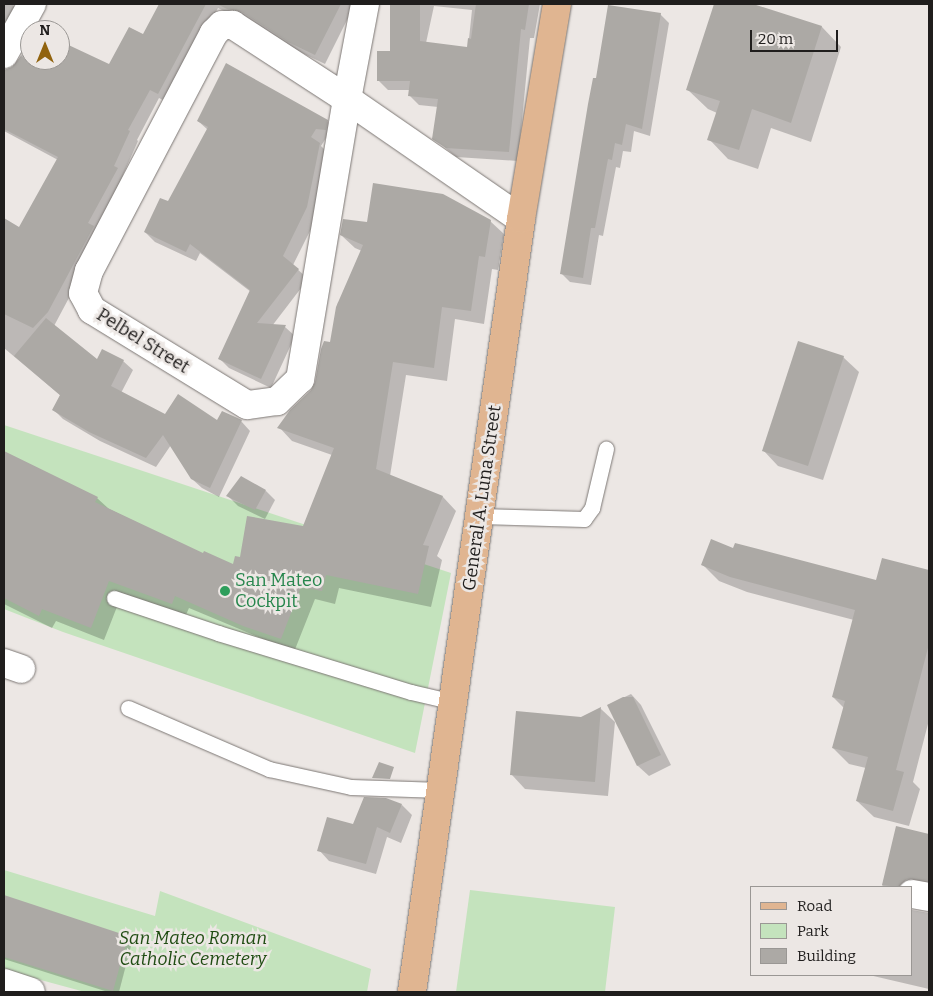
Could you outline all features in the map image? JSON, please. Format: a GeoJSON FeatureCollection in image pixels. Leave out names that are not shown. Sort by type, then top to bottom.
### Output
{"type":"FeatureCollection","features":[{"type":"Feature","properties":{"kind":"main road","name":"General A. Luna Street"},"geometry":{"type":"LineString","coordinates":[[412,992],[521,219],[557,4]]}},
{"type":"Feature","properties":{"kind":"street"},"geometry":{"type":"LineString","coordinates":[[4,54],[32,4]]}},
{"type":"Feature","properties":{"kind":"street","name":"Pelbel Street"},"geometry":{"type":"LineString","coordinates":[[365,4],[347,99],[300,379],[277,401],[247,405],[92,310],[84,293],[89,270],[214,33],[222,25],[233,25],[347,99],[521,219]]}},
{"type":"Feature","properties":{"kind":"street"},"geometry":{"type":"LineString","coordinates":[[913,894],[929,897]]}},
{"type":"Feature","properties":{"kind":"street"},"geometry":{"type":"LineString","coordinates":[[4,983],[31,992]]}},
{"type":"Feature","properties":{"kind":"lane"},"geometry":{"type":"LineString","coordinates":[[480,516],[584,519],[592,508],[606,449]]}},
{"type":"Feature","properties":{"kind":"lane"},"geometry":{"type":"LineString","coordinates":[[114,598],[218,633],[392,686],[454,702]]}},
{"type":"Feature","properties":{"kind":"lane"},"geometry":{"type":"LineString","coordinates":[[128,708],[269,769],[351,787],[441,790]]}},
{"type":"Feature","properties":{"kind":"green space","name":"San Mateo Cockpit"},"geometry":{"type":"Polygon","coordinates":[[[4,425],[451,573],[415,753],[63,632],[4,609],[4,425]]]}},
{"type":"Feature","properties":{"kind":"green space","name":"San Mateo Roman Catholic Cemetery"},"geometry":{"type":"Polygon","coordinates":[[[4,870],[155,916],[160,891],[371,969],[367,992],[85,992],[4,970],[4,870]]]}},
{"type":"Feature","properties":{"kind":"green space"},"geometry":{"type":"Polygon","coordinates":[[[470,890],[615,907],[605,992],[456,992],[470,890]]]}},
{"type":"Feature","properties":{"kind":"building"},"geometry":{"type":"Polygon","coordinates":[[[159,4],[206,4],[158,94],[150,90],[128,130],[130,131],[114,166],[118,168],[88,223],[94,226],[48,312],[33,328],[4,314],[4,218],[19,227],[58,157],[4,129],[4,70],[12,67],[20,57],[20,70],[70,70],[70,46],[109,64],[129,27],[143,34],[159,4]]]}},
{"type":"Feature","properties":{"kind":"building"},"geometry":{"type":"Polygon","coordinates":[[[217,4],[341,4],[315,55],[288,42],[242,12],[227,9],[217,4]]]}},
{"type":"Feature","properties":{"kind":"building"},"geometry":{"type":"Polygon","coordinates":[[[476,4],[529,4],[525,30],[521,29],[509,152],[446,148],[432,139],[438,99],[408,96],[410,81],[377,81],[377,51],[390,51],[390,5],[420,5],[420,41],[467,47],[468,38],[471,39],[476,4]]]}},
{"type":"Feature","properties":{"kind":"building"},"geometry":{"type":"Polygon","coordinates":[[[714,4],[753,4],[822,26],[791,123],[752,109],[739,150],[707,140],[720,101],[686,90],[714,4]]]}},
{"type":"Feature","properties":{"kind":"building"},"geometry":{"type":"Polygon","coordinates":[[[608,5],[661,13],[642,129],[626,124],[622,145],[615,143],[612,160],[608,159],[595,228],[591,228],[583,278],[560,274],[588,104],[593,78],[596,78],[608,5]]]}},
{"type":"Feature","properties":{"kind":"building"},"geometry":{"type":"Polygon","coordinates":[[[226,63],[328,120],[326,130],[316,129],[311,137],[320,143],[307,207],[283,256],[299,269],[257,323],[286,325],[261,379],[218,359],[250,290],[190,244],[186,252],[144,232],[160,198],[168,201],[208,127],[197,121],[226,63]]]}},
{"type":"Feature","properties":{"kind":"building"},"geometry":{"type":"Polygon","coordinates":[[[373,183],[443,194],[491,220],[485,257],[479,256],[471,311],[442,307],[434,368],[393,362],[376,469],[443,496],[423,545],[429,546],[418,594],[326,575],[322,591],[301,587],[281,639],[243,626],[175,596],[172,604],[109,581],[91,628],[42,609],[39,616],[4,598],[4,451],[98,497],[95,502],[203,553],[204,551],[233,564],[235,556],[240,557],[247,516],[303,526],[334,448],[277,428],[290,410],[311,390],[315,382],[321,349],[324,341],[330,342],[336,307],[363,245],[340,235],[343,219],[367,222],[373,183]]]}},
{"type":"Feature","properties":{"kind":"building"},"geometry":{"type":"Polygon","coordinates":[[[46,318],[97,359],[102,349],[124,360],[111,386],[165,414],[178,394],[217,420],[222,411],[242,420],[210,488],[191,479],[163,435],[146,458],[89,432],[52,410],[60,395],[14,356],[46,318]]]}},
{"type":"Feature","properties":{"kind":"building"},"geometry":{"type":"Polygon","coordinates":[[[798,341],[844,356],[808,466],[762,451],[798,341]]]}},
{"type":"Feature","properties":{"kind":"building"},"geometry":{"type":"Polygon","coordinates":[[[241,476],[266,490],[255,510],[226,496],[241,476]]]}},
{"type":"Feature","properties":{"kind":"building"},"geometry":{"type":"Polygon","coordinates":[[[711,539],[733,548],[735,543],[876,580],[882,558],[929,570],[929,644],[896,770],[904,772],[893,811],[856,801],[868,757],[832,748],[845,701],[832,697],[855,610],[730,577],[701,565],[711,539]]]}},
{"type":"Feature","properties":{"kind":"building"},"geometry":{"type":"Polygon","coordinates":[[[623,697],[633,697],[661,755],[637,766],[607,705],[623,697]]]}},
{"type":"Feature","properties":{"kind":"building"},"geometry":{"type":"Polygon","coordinates":[[[601,707],[595,782],[510,775],[516,711],[581,717],[601,707]]]}},
{"type":"Feature","properties":{"kind":"building"},"geometry":{"type":"Polygon","coordinates":[[[379,762],[394,767],[390,779],[372,778],[379,762]]]}},
{"type":"Feature","properties":{"kind":"building"},"geometry":{"type":"Polygon","coordinates":[[[364,797],[386,798],[402,804],[390,833],[377,827],[366,864],[317,851],[327,817],[353,824],[364,797]]]}},
{"type":"Feature","properties":{"kind":"building"},"geometry":{"type":"Polygon","coordinates":[[[896,826],[929,834],[929,881],[907,879],[899,886],[882,885],[896,826]]]}},
{"type":"Feature","properties":{"kind":"building"},"geometry":{"type":"Polygon","coordinates":[[[4,895],[128,936],[113,991],[4,957],[4,895]]]}},
{"type":"Feature","properties":{"kind":"place","name":"San Mateo Cockpit"},"geometry":{"type":"Point","coordinates":[225,591]}}]}
